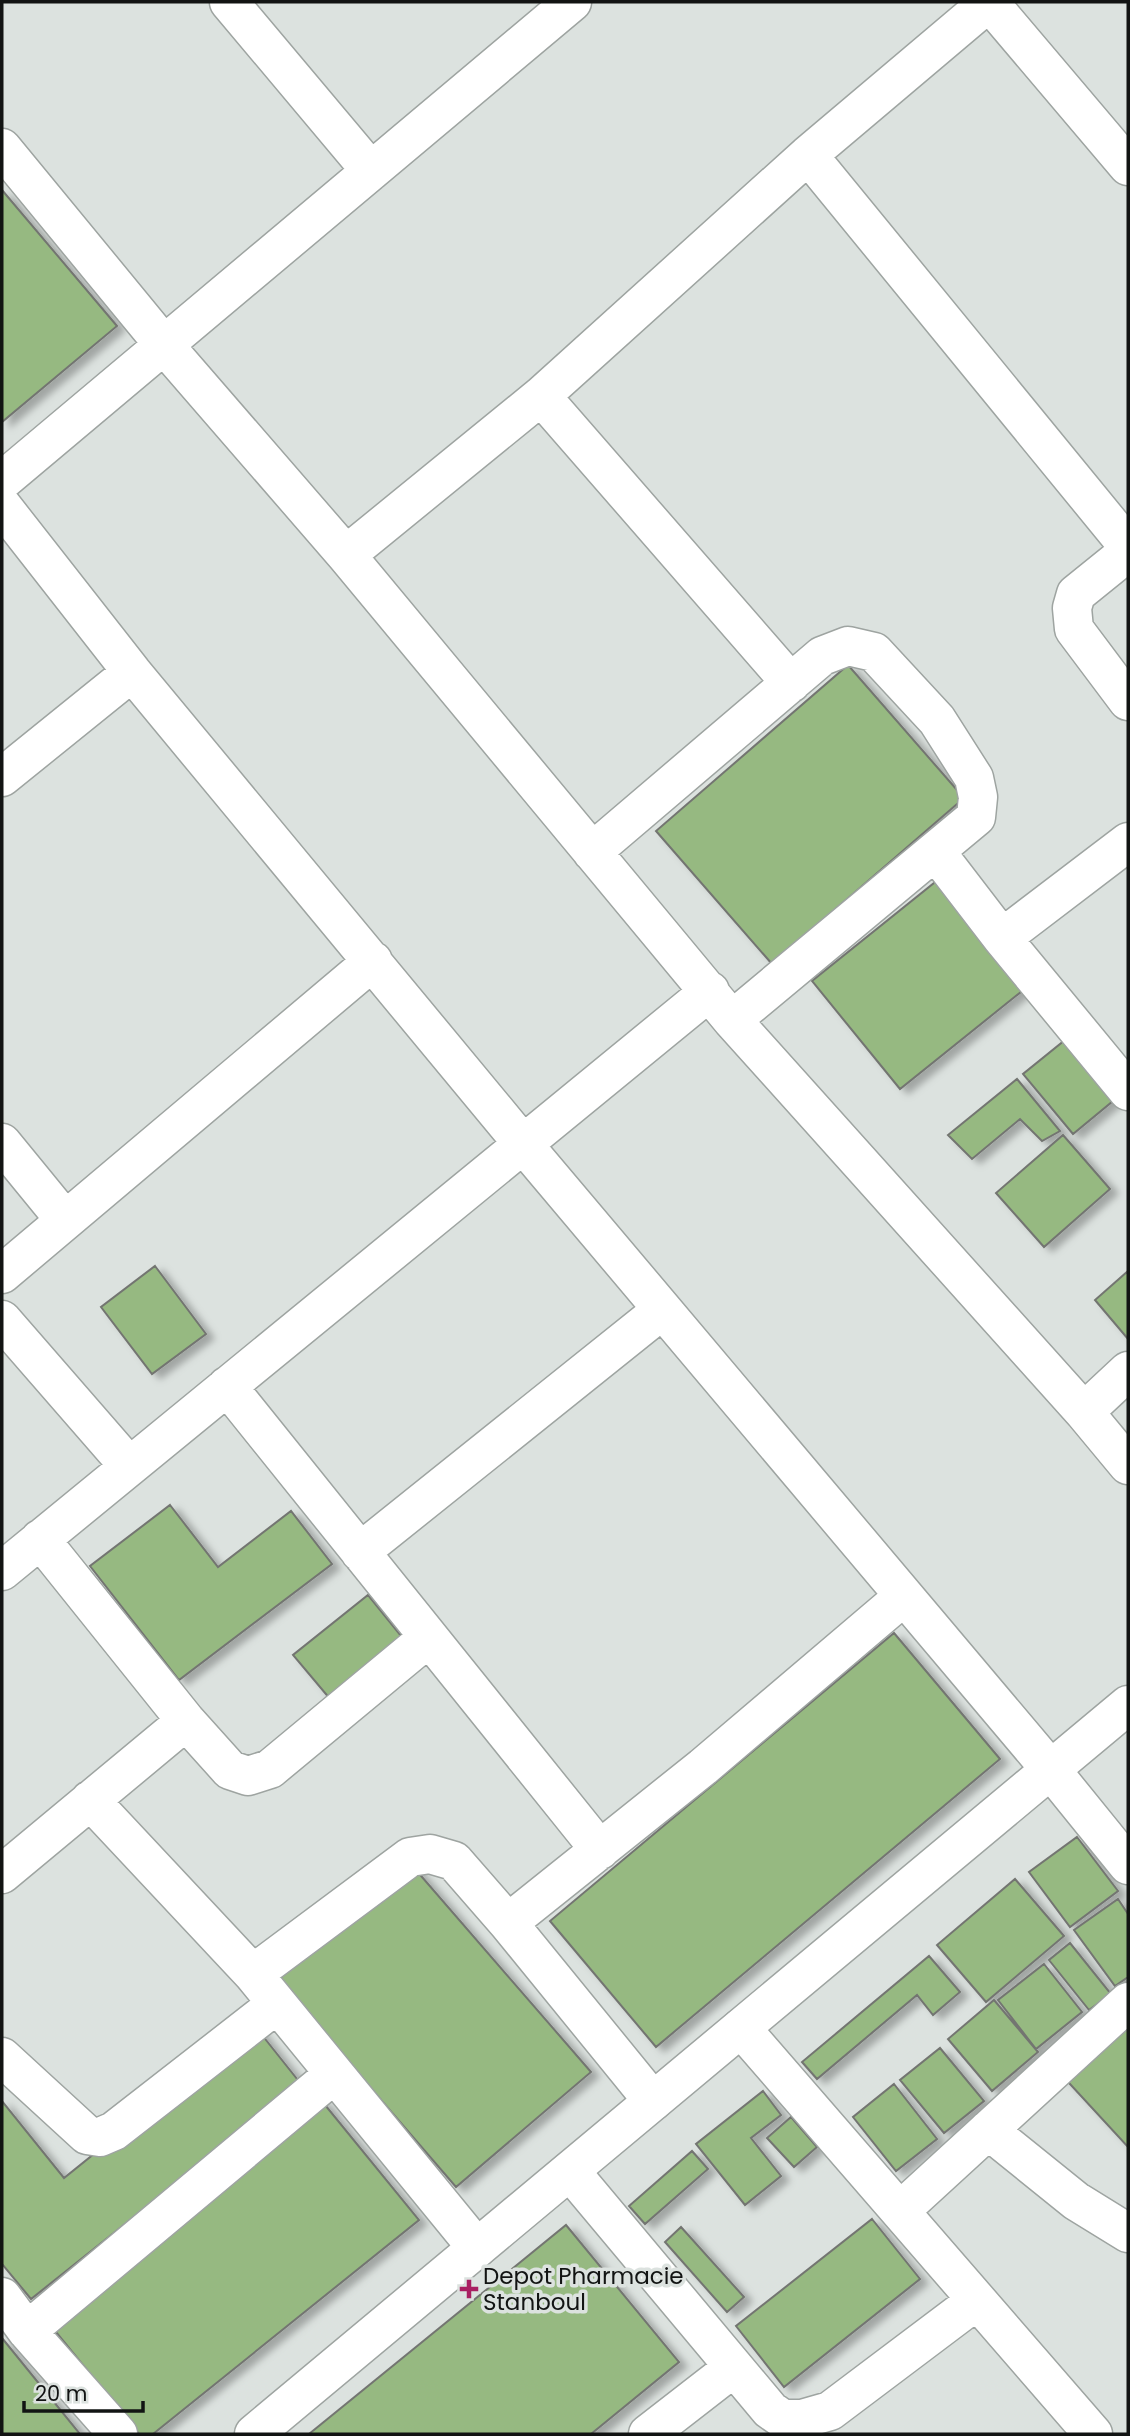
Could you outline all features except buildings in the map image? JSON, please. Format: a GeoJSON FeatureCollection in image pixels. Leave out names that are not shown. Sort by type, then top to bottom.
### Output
{"type":"FeatureCollection","features":[{"type":"Feature","properties":{"kind":"street"},"geometry":{"type":"LineString","coordinates":[[229,2],[371,171]]}},
{"type":"Feature","properties":{"kind":"street"},"geometry":{"type":"LineString","coordinates":[[2,481],[572,2]]}},
{"type":"Feature","properties":{"kind":"street"},"geometry":{"type":"LineString","coordinates":[[346,555],[541,397],[808,155],[989,2],[1128,166]]}},
{"type":"Feature","properties":{"kind":"street"},"geometry":{"type":"LineString","coordinates":[[808,155],[1128,546]]}},
{"type":"Feature","properties":{"kind":"street"},"geometry":{"type":"LineString","coordinates":[[7,165],[346,555],[721,1005],[1084,1412],[1128,1465]]}},
{"type":"Feature","properties":{"kind":"street"},"geometry":{"type":"LineString","coordinates":[[541,397],[791,683]]}},
{"type":"Feature","properties":{"kind":"street"},"geometry":{"type":"LineString","coordinates":[[2,506],[132,672],[523,1144],[1128,1865]]}},
{"type":"Feature","properties":{"kind":"street"},"geometry":{"type":"LineString","coordinates":[[1128,552],[1076,594],[1072,608],[1074,629],[1128,701]]}},
{"type":"Feature","properties":{"kind":"street"},"geometry":{"type":"LineString","coordinates":[[2,1571],[523,1144],[936,852],[976,817],[978,797],[974,778],[937,720],[874,652],[848,646],[822,656],[592,852]]}},
{"type":"Feature","properties":{"kind":"street"},"geometry":{"type":"LineString","coordinates":[[2,776],[132,672]]}},
{"type":"Feature","properties":{"kind":"street"},"geometry":{"type":"LineString","coordinates":[[1002,938],[1128,842]]}},
{"type":"Feature","properties":{"kind":"street"},"geometry":{"type":"LineString","coordinates":[[936,852],[1002,938],[1128,1091]]}},
{"type":"Feature","properties":{"kind":"street"},"geometry":{"type":"LineString","coordinates":[[2,1274],[373,961]]}},
{"type":"Feature","properties":{"kind":"street"},"geometry":{"type":"LineString","coordinates":[[2,1143],[65,1220]]}},
{"type":"Feature","properties":{"kind":"street"},"geometry":{"type":"LineString","coordinates":[[360,1552],[662,1310]]}},
{"type":"Feature","properties":{"kind":"street"},"geometry":{"type":"LineString","coordinates":[[2,1320],[129,1466]]}},
{"type":"Feature","properties":{"kind":"street"},"geometry":{"type":"LineString","coordinates":[[1084,1412],[1128,1371]]}},
{"type":"Feature","properties":{"kind":"street"},"geometry":{"type":"LineString","coordinates":[[227,1386],[600,1850]]}},
{"type":"Feature","properties":{"kind":"street"},"geometry":{"type":"LineString","coordinates":[[40,1539],[186,1721],[230,1770],[248,1776],[270,1769],[428,1637]]}},
{"type":"Feature","properties":{"kind":"street"},"geometry":{"type":"LineString","coordinates":[[508,1923],[703,1768],[903,1597]]}},
{"type":"Feature","properties":{"kind":"street"},"geometry":{"type":"LineString","coordinates":[[254,2434],[1128,1705]]}},
{"type":"Feature","properties":{"kind":"street"},"geometry":{"type":"LineString","coordinates":[[2,1874],[186,1721]]}},
{"type":"Feature","properties":{"kind":"street"},"geometry":{"type":"LineString","coordinates":[[90,1800],[253,1974],[477,2248]]}},
{"type":"Feature","properties":{"kind":"street"},"geometry":{"type":"LineString","coordinates":[[253,1974],[410,1857],[430,1854],[454,1861],[653,2101]]}},
{"type":"Feature","properties":{"kind":"street"},"geometry":{"type":"LineString","coordinates":[[901,2210],[1128,2002]]}},
{"type":"Feature","properties":{"kind":"street"},"geometry":{"type":"LineString","coordinates":[[2,2057],[87,2135],[100,2137],[114,2131],[277,2004]]}},
{"type":"Feature","properties":{"kind":"street"},"geometry":{"type":"LineString","coordinates":[[741,2028],[1093,2434]]}},
{"type":"Feature","properties":{"kind":"street"},"geometry":{"type":"LineString","coordinates":[[27,2331],[333,2075]]}},
{"type":"Feature","properties":{"kind":"street"},"geometry":{"type":"LineString","coordinates":[[988,2130],[1076,2201],[1128,2233]]}},
{"type":"Feature","properties":{"kind":"street"},"geometry":{"type":"LineString","coordinates":[[570,2171],[733,2368],[770,2410],[783,2419],[802,2419],[830,2411],[976,2301]]}},
{"type":"Feature","properties":{"kind":"street"},"geometry":{"type":"LineString","coordinates":[[2,2297],[27,2331],[118,2434]]}},
{"type":"Feature","properties":{"kind":"street"},"geometry":{"type":"LineString","coordinates":[[648,2434],[733,2368]]}},
{"type":"Feature","properties":{"kind":"place","name":"Depot Pharmacie Stanboul"},"geometry":{"type":"Point","coordinates":[469,2289]}}]}
